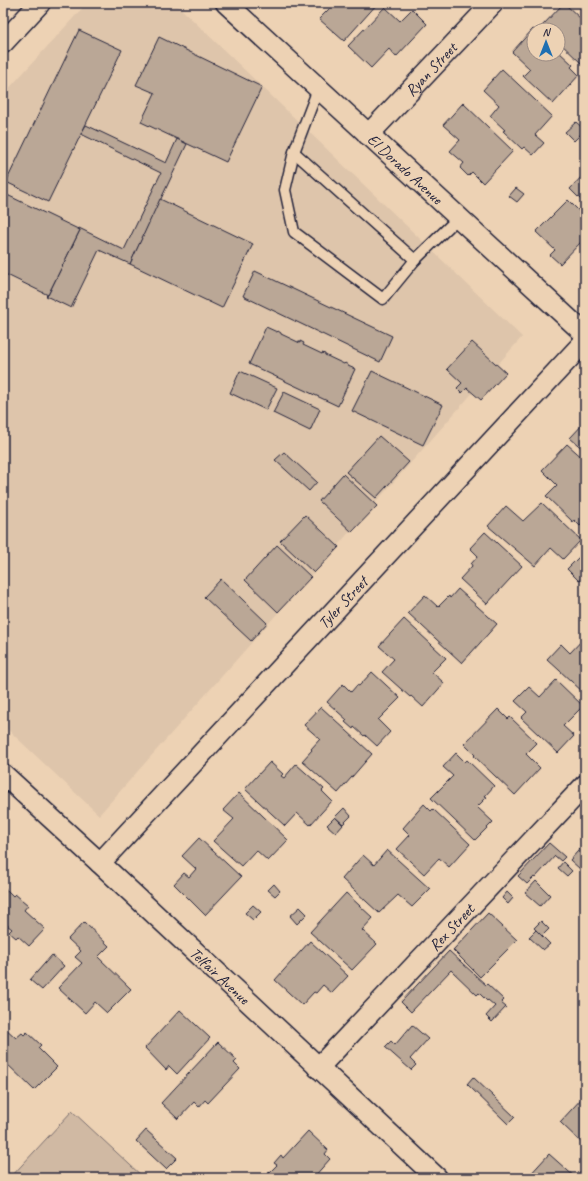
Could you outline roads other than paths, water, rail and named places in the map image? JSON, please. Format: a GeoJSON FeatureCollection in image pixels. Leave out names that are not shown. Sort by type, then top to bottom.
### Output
{"type":"FeatureCollection","features":[{"type":"Feature","properties":{"kind":"street"},"geometry":{"type":"LineString","coordinates":[[3,43],[40,3]]}},
{"type":"Feature","properties":{"kind":"street","name":"El Dorado Avenue"},"geometry":{"type":"LineString","coordinates":[[226,3],[585,334]]}},
{"type":"Feature","properties":{"kind":"street","name":"Ryan Street"},"geometry":{"type":"LineString","coordinates":[[368,135],[493,3]]}},
{"type":"Feature","properties":{"kind":"street","name":"Tyler Street"},"geometry":{"type":"LineString","coordinates":[[100,862],[585,341]]}},
{"type":"Feature","properties":{"kind":"street","name":"Telfair Avenue"},"geometry":{"type":"LineString","coordinates":[[3,774],[100,862],[437,1178]]}},
{"type":"Feature","properties":{"kind":"street","name":"Rex Street"},"geometry":{"type":"LineString","coordinates":[[318,1068],[585,785]]}},
{"type":"Feature","properties":{"kind":"lane"},"geometry":{"type":"LineString","coordinates":[[318,89],[294,152],[285,190],[294,232],[383,299],[415,260],[458,218]]}},
{"type":"Feature","properties":{"kind":"lane"},"geometry":{"type":"LineString","coordinates":[[294,152],[415,260]]}}]}
